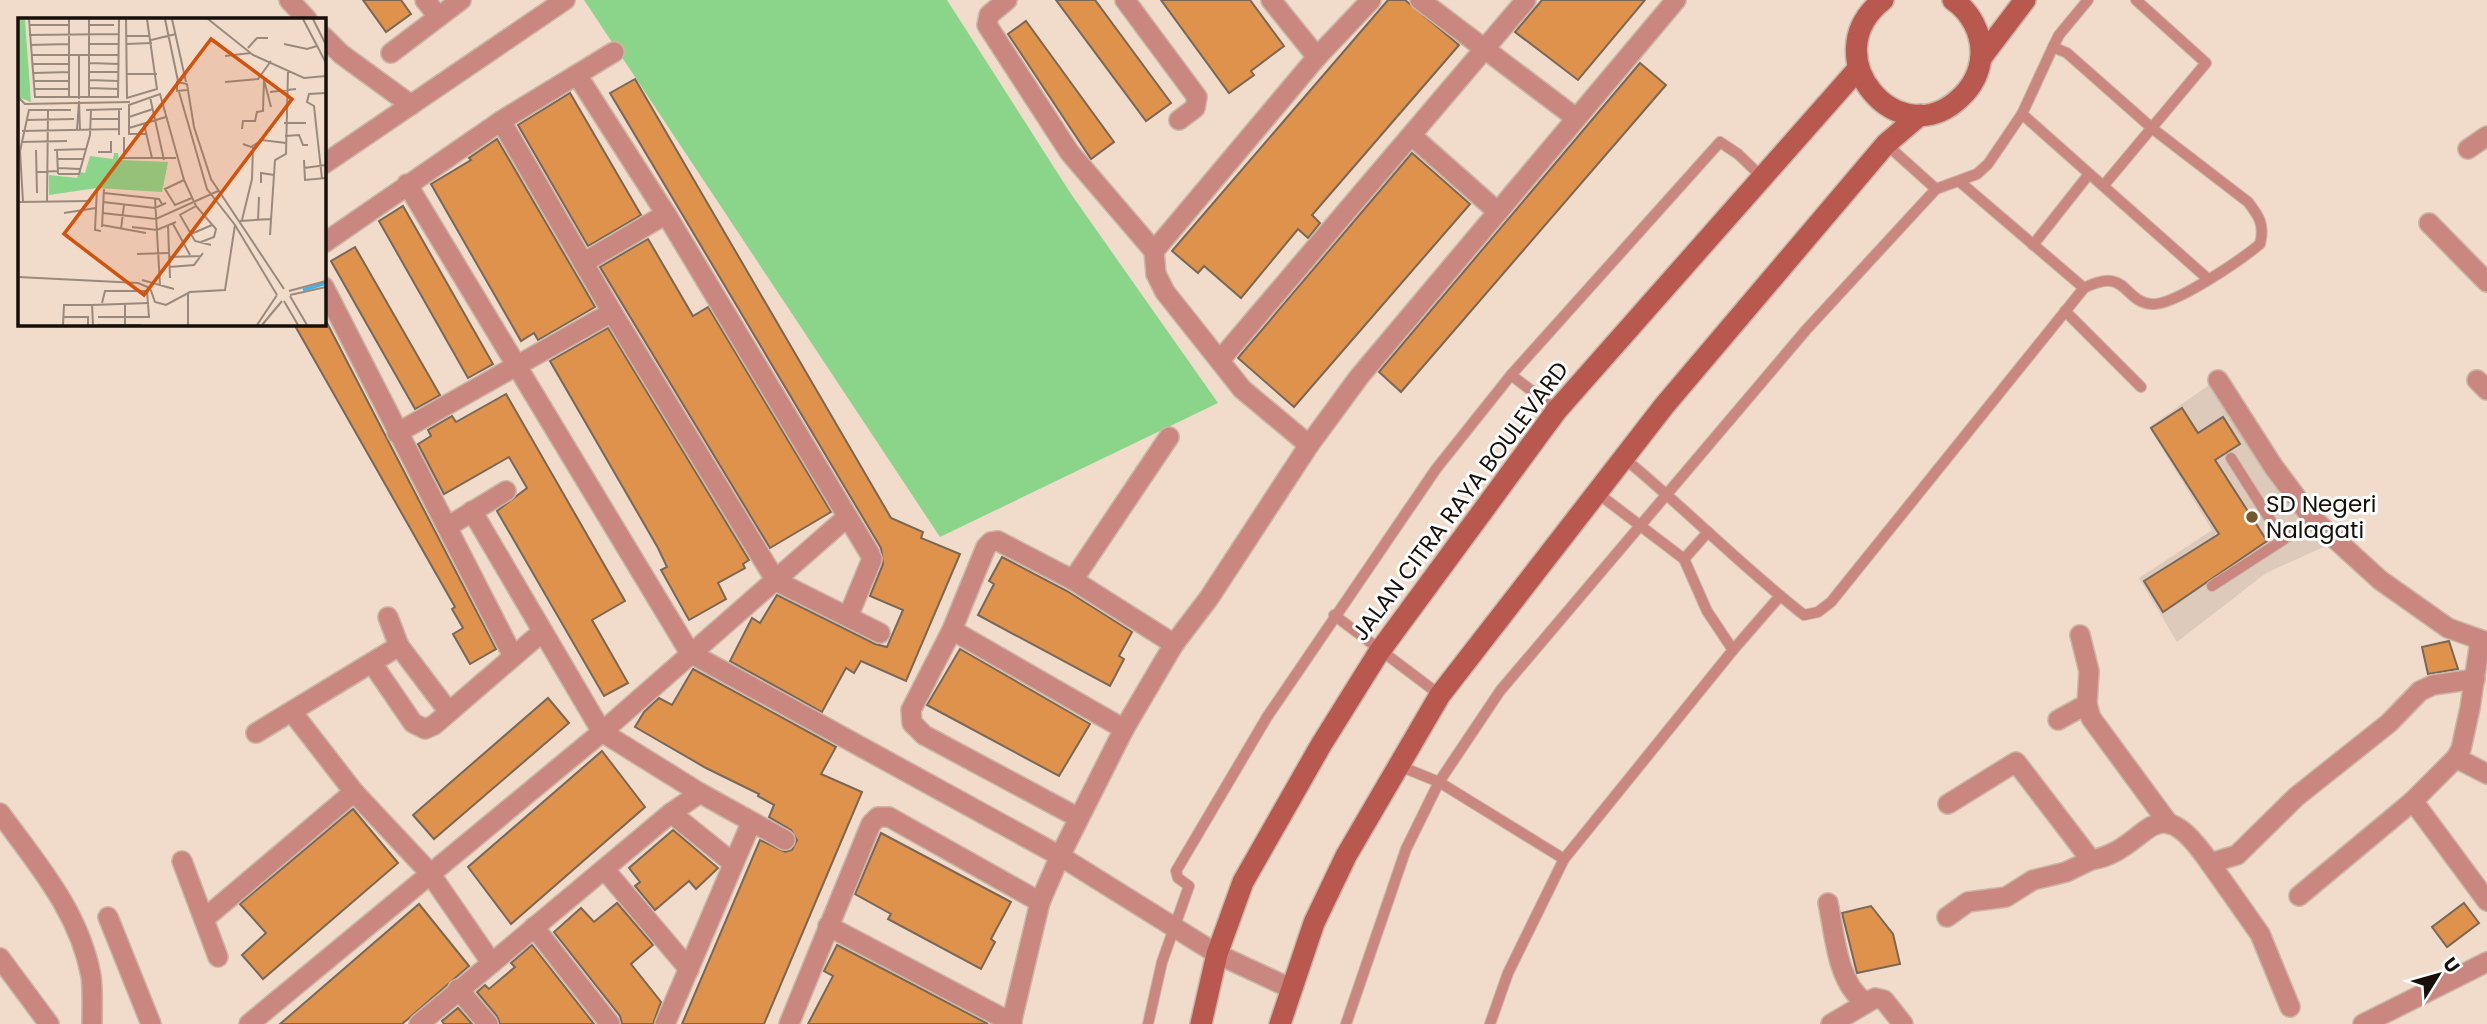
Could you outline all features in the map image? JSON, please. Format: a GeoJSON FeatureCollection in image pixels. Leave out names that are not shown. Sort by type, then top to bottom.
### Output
{"type":"FeatureCollection","features":[{"type":"Feature","properties":{"kind":"main road"},"geometry":{"type":"LineString","coordinates":[[1874,2],[1861,25],[1856,47],[1858,69],[1863,82],[1882,103],[1907,114],[1920,115],[1956,103],[1973,83],[1981,58],[1981,45],[1973,21],[1953,0]]}},
{"type":"Feature","properties":{"kind":"main road"},"geometry":{"type":"LineString","coordinates":[[1981,58],[2025,0]]}},
{"type":"Feature","properties":{"kind":"main road","name":"JALAN CITRA RAYA BOULEVARD"},"geometry":{"type":"LineString","coordinates":[[1201,1024],[1217,954],[1243,882],[1321,745],[1380,652],[1557,410],[1764,179],[1858,69]]}},
{"type":"Feature","properties":{"kind":"main road"},"geometry":{"type":"LineString","coordinates":[[1280,1024],[1290,988],[1319,912],[1346,856],[1440,695],[1595,492],[1625,459],[1673,396],[1886,144],[1920,115]]}},
{"type":"Feature","properties":{"kind":"street"},"geometry":{"type":"LineString","coordinates":[[289,0],[306,18]]}},
{"type":"Feature","properties":{"kind":"street"},"geometry":{"type":"LineString","coordinates":[[425,0],[438,16]]}},
{"type":"Feature","properties":{"kind":"street"},"geometry":{"type":"LineString","coordinates":[[391,53],[461,0]]}},
{"type":"Feature","properties":{"kind":"street"},"geometry":{"type":"LineString","coordinates":[[326,163],[565,0]]}},
{"type":"Feature","properties":{"kind":"street"},"geometry":{"type":"LineString","coordinates":[[1007,0],[986,19],[992,36],[1070,153],[1154,251],[1156,274],[1165,292],[1220,360],[1259,405],[1309,445]]}},
{"type":"Feature","properties":{"kind":"street"},"geometry":{"type":"LineString","coordinates":[[1125,0],[1197,97],[1195,108],[1179,120]]}},
{"type":"Feature","properties":{"kind":"street"},"geometry":{"type":"LineString","coordinates":[[1271,0],[1317,57]]}},
{"type":"Feature","properties":{"kind":"street"},"geometry":{"type":"LineString","coordinates":[[1154,251],[1317,57],[1371,0]]}},
{"type":"Feature","properties":{"kind":"street"},"geometry":{"type":"LineString","coordinates":[[1420,0],[1576,118]]}},
{"type":"Feature","properties":{"kind":"street"},"geometry":{"type":"LineString","coordinates":[[1220,360],[1527,0]]}},
{"type":"Feature","properties":{"kind":"street"},"geometry":{"type":"LineString","coordinates":[[828,926],[1012,1023],[1040,902],[1059,856],[1124,729],[1174,644],[1209,598],[1309,445],[1359,377],[1676,0]]}},
{"type":"Feature","properties":{"kind":"street"},"geometry":{"type":"LineString","coordinates":[[326,39],[341,54],[411,105]]}},
{"type":"Feature","properties":{"kind":"street"},"geometry":{"type":"LineString","coordinates":[[326,242],[502,121],[614,52]]}},
{"type":"Feature","properties":{"kind":"street"},"geometry":{"type":"LineString","coordinates":[[577,75],[666,214],[872,559],[848,617]]}},
{"type":"Feature","properties":{"kind":"street"},"geometry":{"type":"LineString","coordinates":[[502,121],[612,312],[776,581],[880,633]]}},
{"type":"Feature","properties":{"kind":"street"},"geometry":{"type":"LineString","coordinates":[[2468,149],[2487,135]]}},
{"type":"Feature","properties":{"kind":"street"},"geometry":{"type":"LineString","coordinates":[[1412,136],[1498,212]]}},
{"type":"Feature","properties":{"kind":"street"},"geometry":{"type":"LineString","coordinates":[[407,184],[690,653],[1059,856],[1217,954],[1290,988]]}},
{"type":"Feature","properties":{"kind":"street"},"geometry":{"type":"LineString","coordinates":[[583,263],[666,214]]}},
{"type":"Feature","properties":{"kind":"street"},"geometry":{"type":"LineString","coordinates":[[2429,223],[2487,282]]}},
{"type":"Feature","properties":{"kind":"street"},"geometry":{"type":"LineString","coordinates":[[326,291],[513,656]]}},
{"type":"Feature","properties":{"kind":"street"},"geometry":{"type":"LineString","coordinates":[[397,433],[612,312]]}},
{"type":"Feature","properties":{"kind":"street"},"geometry":{"type":"LineString","coordinates":[[2218,380],[2273,466],[2311,517],[2380,580],[2448,628],[2483,641],[2461,749],[2456,758],[2413,801],[2299,897]]}},
{"type":"Feature","properties":{"kind":"street"},"geometry":{"type":"LineString","coordinates":[[1073,580],[1169,437]]}},
{"type":"Feature","properties":{"kind":"street"},"geometry":{"type":"LineString","coordinates":[[447,527],[506,491]]}},
{"type":"Feature","properties":{"kind":"street"},"geometry":{"type":"LineString","coordinates":[[472,511],[602,732],[700,793],[785,840]]}},
{"type":"Feature","properties":{"kind":"street"},"geometry":{"type":"LineString","coordinates":[[249,1024],[429,872],[602,732],[846,517]]}},
{"type":"Feature","properties":{"kind":"street"},"geometry":{"type":"LineString","coordinates":[[1077,817],[924,735],[912,723],[911,710],[952,630],[986,547],[991,542],[998,541],[1073,580],[1174,644]]}},
{"type":"Feature","properties":{"kind":"street"},"geometry":{"type":"LineString","coordinates":[[388,617],[399,646],[449,712]]}},
{"type":"Feature","properties":{"kind":"street"},"geometry":{"type":"LineString","coordinates":[[952,630],[1124,729]]}},
{"type":"Feature","properties":{"kind":"street"},"geometry":{"type":"LineString","coordinates":[[372,663],[417,727],[430,727],[542,632]]}},
{"type":"Feature","properties":{"kind":"street"},"geometry":{"type":"LineString","coordinates":[[2080,635],[2090,671],[2087,704],[2091,718],[2169,824]]}},
{"type":"Feature","properties":{"kind":"street"},"geometry":{"type":"LineString","coordinates":[[256,733],[399,646]]}},
{"type":"Feature","properties":{"kind":"street"},"geometry":{"type":"LineString","coordinates":[[2210,863],[2237,855],[2296,797],[2389,723],[2420,691],[2433,685],[2475,679]]}},
{"type":"Feature","properties":{"kind":"street"},"geometry":{"type":"LineString","coordinates":[[2058,720],[2087,704]]}},
{"type":"Feature","properties":{"kind":"street"},"geometry":{"type":"LineString","coordinates":[[292,712],[354,792],[429,872],[491,962]]}},
{"type":"Feature","properties":{"kind":"street"},"geometry":{"type":"LineString","coordinates":[[2456,758],[2487,774]]}},
{"type":"Feature","properties":{"kind":"street"},"geometry":{"type":"LineString","coordinates":[[1948,804],[2016,762],[2091,860]]}},
{"type":"Feature","properties":{"kind":"street"},"geometry":{"type":"LineString","coordinates":[[204,919],[354,792]]}},
{"type":"Feature","properties":{"kind":"street"},"geometry":{"type":"LineString","coordinates":[[419,1024],[671,813],[700,793]]}},
{"type":"Feature","properties":{"kind":"street"},"geometry":{"type":"LineString","coordinates":[[2413,801],[2487,901]]}},
{"type":"Feature","properties":{"kind":"street"},"geometry":{"type":"LineString","coordinates":[[0,813],[53,882],[85,947],[91,979],[92,1024]]}},
{"type":"Feature","properties":{"kind":"street"},"geometry":{"type":"LineString","coordinates":[[671,813],[733,863]]}},
{"type":"Feature","properties":{"kind":"street"},"geometry":{"type":"LineString","coordinates":[[789,1024],[871,824],[884,815],[1040,902]]}},
{"type":"Feature","properties":{"kind":"street"},"geometry":{"type":"LineString","coordinates":[[665,1024],[751,823]]}},
{"type":"Feature","properties":{"kind":"street"},"geometry":{"type":"LineString","coordinates":[[1947,917],[1968,902],[2006,897],[2033,880],[2066,872],[2104,857],[2150,827],[2169,824],[2185,830],[2260,934],[2290,1007]]}},
{"type":"Feature","properties":{"kind":"street"},"geometry":{"type":"LineString","coordinates":[[182,861],[219,957]]}},
{"type":"Feature","properties":{"kind":"street"},"geometry":{"type":"LineString","coordinates":[[605,870],[689,969]]}},
{"type":"Feature","properties":{"kind":"street"},"geometry":{"type":"LineString","coordinates":[[1828,903],[1846,979],[1856,996],[1865,1002]]}},
{"type":"Feature","properties":{"kind":"street"},"geometry":{"type":"LineString","coordinates":[[108,917],[152,1024]]}},
{"type":"Feature","properties":{"kind":"street"},"geometry":{"type":"LineString","coordinates":[[534,927],[610,1024]]}},
{"type":"Feature","properties":{"kind":"street"},"geometry":{"type":"LineString","coordinates":[[0,958],[49,1024]]}},
{"type":"Feature","properties":{"kind":"street"},"geometry":{"type":"LineString","coordinates":[[2364,1024],[2487,962]]}},
{"type":"Feature","properties":{"kind":"street"},"geometry":{"type":"LineString","coordinates":[[458,989],[488,1024]]}},
{"type":"Feature","properties":{"kind":"street"},"geometry":{"type":"LineString","coordinates":[[1831,1024],[1875,998],[1884,1000],[1903,1024]]}},
{"type":"Feature","properties":{"kind":"lane"},"geometry":{"type":"LineString","coordinates":[[1346,1024],[1406,849],[1439,782],[1500,691],[1807,330],[1936,189],[1978,174],[1988,164],[2022,114],[2059,35],[2088,0]]}},
{"type":"Feature","properties":{"kind":"lane"},"geometry":{"type":"LineString","coordinates":[[2104,185],[2205,66],[2206,60],[2136,0]]}},
{"type":"Feature","properties":{"kind":"lane"},"geometry":{"type":"LineString","coordinates":[[1625,459],[1780,596],[1804,615],[1818,612],[1831,602],[2084,288],[2098,281],[2113,281],[2145,303],[2155,305],[2191,291],[2260,244],[2263,229],[2259,216],[2248,202],[2153,128],[2067,53],[2053,47]]}},
{"type":"Feature","properties":{"kind":"lane"},"geometry":{"type":"LineString","coordinates":[[2022,114],[2208,279]]}},
{"type":"Feature","properties":{"kind":"lane"},"geometry":{"type":"LineString","coordinates":[[1148,1024],[1162,962],[1189,886],[1178,878],[1176,871],[1267,716],[1436,469],[1511,375],[1720,142],[1738,154],[1764,179]]}},
{"type":"Feature","properties":{"kind":"lane"},"geometry":{"type":"LineString","coordinates":[[1886,144],[1936,189]]}},
{"type":"Feature","properties":{"kind":"lane"},"geometry":{"type":"LineString","coordinates":[[2033,245],[2089,174]]}},
{"type":"Feature","properties":{"kind":"lane"},"geometry":{"type":"LineString","coordinates":[[1960,182],[2084,288]]}},
{"type":"Feature","properties":{"kind":"lane"},"geometry":{"type":"LineString","coordinates":[[2065,312],[2141,387]]}},
{"type":"Feature","properties":{"kind":"lane"},"geometry":{"type":"LineString","coordinates":[[1511,375],[1557,410]]}},
{"type":"Feature","properties":{"kind":"lane"},"geometry":{"type":"LineString","coordinates":[[2231,457],[2283,540]]}},
{"type":"Feature","properties":{"kind":"lane"},"geometry":{"type":"LineString","coordinates":[[1595,492],[1684,559],[1707,611],[1733,650]]}},
{"type":"Feature","properties":{"kind":"lane"},"geometry":{"type":"LineString","coordinates":[[2212,586],[2283,540],[2311,517]]}},
{"type":"Feature","properties":{"kind":"lane"},"geometry":{"type":"LineString","coordinates":[[1684,559],[1708,532]]}},
{"type":"Feature","properties":{"kind":"lane"},"geometry":{"type":"LineString","coordinates":[[1490,1024],[1508,973],[1564,859],[1780,596]]}},
{"type":"Feature","properties":{"kind":"lane"},"geometry":{"type":"LineString","coordinates":[[1334,615],[1440,695]]}},
{"type":"Feature","properties":{"kind":"lane"},"geometry":{"type":"LineString","coordinates":[[1397,765],[1439,782],[1564,859]]}},
{"type":"Feature","properties":{"kind":"shaded area","name":"SD Negeri Nalagati"},"geometry":{"type":"Polygon","coordinates":[[[2209,385],[2287,504],[2326,546],[2266,573],[2177,642],[2139,578],[2212,530],[2149,427],[2209,385]]]}},
{"type":"Feature","properties":{"kind":"green space"},"geometry":{"type":"Polygon","coordinates":[[[584,0],[947,0],[1071,194],[1218,403],[940,537],[584,0]]]}},
{"type":"Feature","properties":{"kind":"building"},"geometry":{"type":"Polygon","coordinates":[[[363,0],[401,0],[411,14],[386,32],[363,0]]]}},
{"type":"Feature","properties":{"kind":"building"},"geometry":{"type":"Polygon","coordinates":[[[1056,0],[1095,0],[1171,103],[1146,121],[1056,0]]]}},
{"type":"Feature","properties":{"kind":"building"},"geometry":{"type":"Polygon","coordinates":[[[1161,0],[1250,0],[1284,46],[1251,71],[1254,75],[1229,93],[1161,0]]]}},
{"type":"Feature","properties":{"kind":"building"},"geometry":{"type":"Polygon","coordinates":[[[1388,0],[1405,0],[1459,45],[1312,215],[1320,223],[1308,238],[1298,229],[1241,298],[1204,266],[1198,273],[1172,251],[1388,0]]]}},
{"type":"Feature","properties":{"kind":"building"},"geometry":{"type":"Polygon","coordinates":[[[1542,0],[1645,0],[1578,80],[1515,32],[1542,0]]]}},
{"type":"Feature","properties":{"kind":"building"},"geometry":{"type":"Polygon","coordinates":[[[1026,21],[1114,142],[1091,159],[1008,34],[1026,21]]]}},
{"type":"Feature","properties":{"kind":"building"},"geometry":{"type":"Polygon","coordinates":[[[1640,63],[1666,85],[1401,392],[1379,372],[1640,63]]]}},
{"type":"Feature","properties":{"kind":"building"},"geometry":{"type":"Polygon","coordinates":[[[635,79],[891,518],[923,532],[921,538],[960,554],[906,681],[861,661],[854,673],[846,668],[822,712],[730,661],[752,618],[760,623],[777,595],[875,644],[887,647],[903,610],[870,596],[883,564],[881,548],[610,93],[635,79]]]}},
{"type":"Feature","properties":{"kind":"building"},"geometry":{"type":"Polygon","coordinates":[[[570,93],[641,215],[588,246],[518,125],[570,93]]]}},
{"type":"Feature","properties":{"kind":"building"},"geometry":{"type":"Polygon","coordinates":[[[497,139],[595,307],[538,340],[534,333],[521,341],[431,184],[471,160],[469,158],[497,139]]]}},
{"type":"Feature","properties":{"kind":"building"},"geometry":{"type":"Polygon","coordinates":[[[1412,153],[1470,204],[1294,407],[1238,358],[1412,153]]]}},
{"type":"Feature","properties":{"kind":"building"},"geometry":{"type":"Polygon","coordinates":[[[403,206],[493,364],[468,378],[379,221],[403,206]]]}},
{"type":"Feature","properties":{"kind":"building"},"geometry":{"type":"Polygon","coordinates":[[[648,239],[693,316],[708,307],[831,512],[770,548],[600,267],[648,239]]]}},
{"type":"Feature","properties":{"kind":"building"},"geometry":{"type":"Polygon","coordinates":[[[355,247],[440,395],[415,409],[331,261],[355,247]]]}},
{"type":"Feature","properties":{"kind":"building"},"geometry":{"type":"Polygon","coordinates":[[[326,321],[496,649],[470,664],[453,634],[463,628],[452,609],[455,607],[295,326],[326,326],[326,321]]]}},
{"type":"Feature","properties":{"kind":"building"},"geometry":{"type":"Polygon","coordinates":[[[608,328],[749,560],[743,564],[745,568],[718,583],[726,599],[689,620],[661,570],[667,567],[658,548],[550,361],[608,328]]]}},
{"type":"Feature","properties":{"kind":"building"},"geometry":{"type":"Polygon","coordinates":[[[506,394],[625,601],[592,620],[628,683],[604,696],[497,511],[527,488],[509,457],[444,494],[418,444],[431,436],[428,430],[452,416],[456,422],[506,394]]]}},
{"type":"Feature","properties":{"kind":"building"},"geometry":{"type":"Polygon","coordinates":[[[2182,408],[2198,433],[2223,417],[2240,444],[2215,460],[2267,541],[2163,612],[2144,581],[2219,534],[2151,428],[2182,408]]]}},
{"type":"Feature","properties":{"kind":"building"},"geometry":{"type":"Polygon","coordinates":[[[1002,557],[1067,591],[1132,632],[1119,656],[1124,659],[1110,686],[978,615],[994,584],[989,581],[1002,557]]]}},
{"type":"Feature","properties":{"kind":"building"},"geometry":{"type":"Polygon","coordinates":[[[2449,641],[2458,669],[2428,674],[2422,647],[2449,641]]]}},
{"type":"Feature","properties":{"kind":"building"},"geometry":{"type":"Polygon","coordinates":[[[960,649],[1090,724],[1059,776],[927,705],[960,649]]]}},
{"type":"Feature","properties":{"kind":"building"},"geometry":{"type":"Polygon","coordinates":[[[693,669],[836,747],[821,774],[862,792],[764,1024],[682,1024],[760,840],[785,852],[792,850],[797,840],[791,830],[769,817],[774,805],[758,796],[759,794],[706,768],[635,727],[644,712],[659,698],[672,705],[693,669]]]}},
{"type":"Feature","properties":{"kind":"building"},"geometry":{"type":"Polygon","coordinates":[[[548,698],[569,723],[434,839],[413,815],[548,698]]]}},
{"type":"Feature","properties":{"kind":"building"},"geometry":{"type":"Polygon","coordinates":[[[602,751],[645,807],[511,924],[468,867],[602,751]]]}},
{"type":"Feature","properties":{"kind":"building"},"geometry":{"type":"Polygon","coordinates":[[[353,809],[398,863],[263,979],[242,955],[266,933],[240,904],[353,809]]]}},
{"type":"Feature","properties":{"kind":"building"},"geometry":{"type":"Polygon","coordinates":[[[673,830],[718,868],[696,889],[689,881],[655,910],[635,886],[640,882],[629,868],[673,830]]]}},
{"type":"Feature","properties":{"kind":"building"},"geometry":{"type":"Polygon","coordinates":[[[881,833],[1011,902],[991,939],[995,942],[981,969],[888,919],[891,914],[855,894],[881,833]]]}},
{"type":"Feature","properties":{"kind":"building"},"geometry":{"type":"Polygon","coordinates":[[[617,903],[653,945],[631,964],[661,1002],[653,1024],[622,1024],[620,1016],[554,932],[581,908],[594,922],[617,903]]]}},
{"type":"Feature","properties":{"kind":"building"},"geometry":{"type":"Polygon","coordinates":[[[2464,903],[2479,923],[2447,947],[2432,927],[2464,903]]]}},
{"type":"Feature","properties":{"kind":"building"},"geometry":{"type":"Polygon","coordinates":[[[419,904],[469,966],[408,1019],[402,1024],[280,1024],[419,904]]]}},
{"type":"Feature","properties":{"kind":"building"},"geometry":{"type":"Polygon","coordinates":[[[1871,906],[1893,934],[1900,964],[1857,973],[1842,913],[1871,906]]]}},
{"type":"Feature","properties":{"kind":"building"},"geometry":{"type":"Polygon","coordinates":[[[532,945],[594,1024],[500,1024],[497,1016],[477,992],[485,985],[489,989],[515,967],[511,963],[532,945]]]}},
{"type":"Feature","properties":{"kind":"building"},"geometry":{"type":"Polygon","coordinates":[[[837,945],[988,1024],[808,1024],[833,976],[824,971],[837,945]]]}},
{"type":"Feature","properties":{"kind":"building"},"geometry":{"type":"Polygon","coordinates":[[[458,1008],[472,1024],[444,1024],[442,1021],[458,1008]]]}},
{"type":"Feature","properties":{"kind":"place","name":"SD Negeri Nalagati"},"geometry":{"type":"Point","coordinates":[2252,517]}}]}
